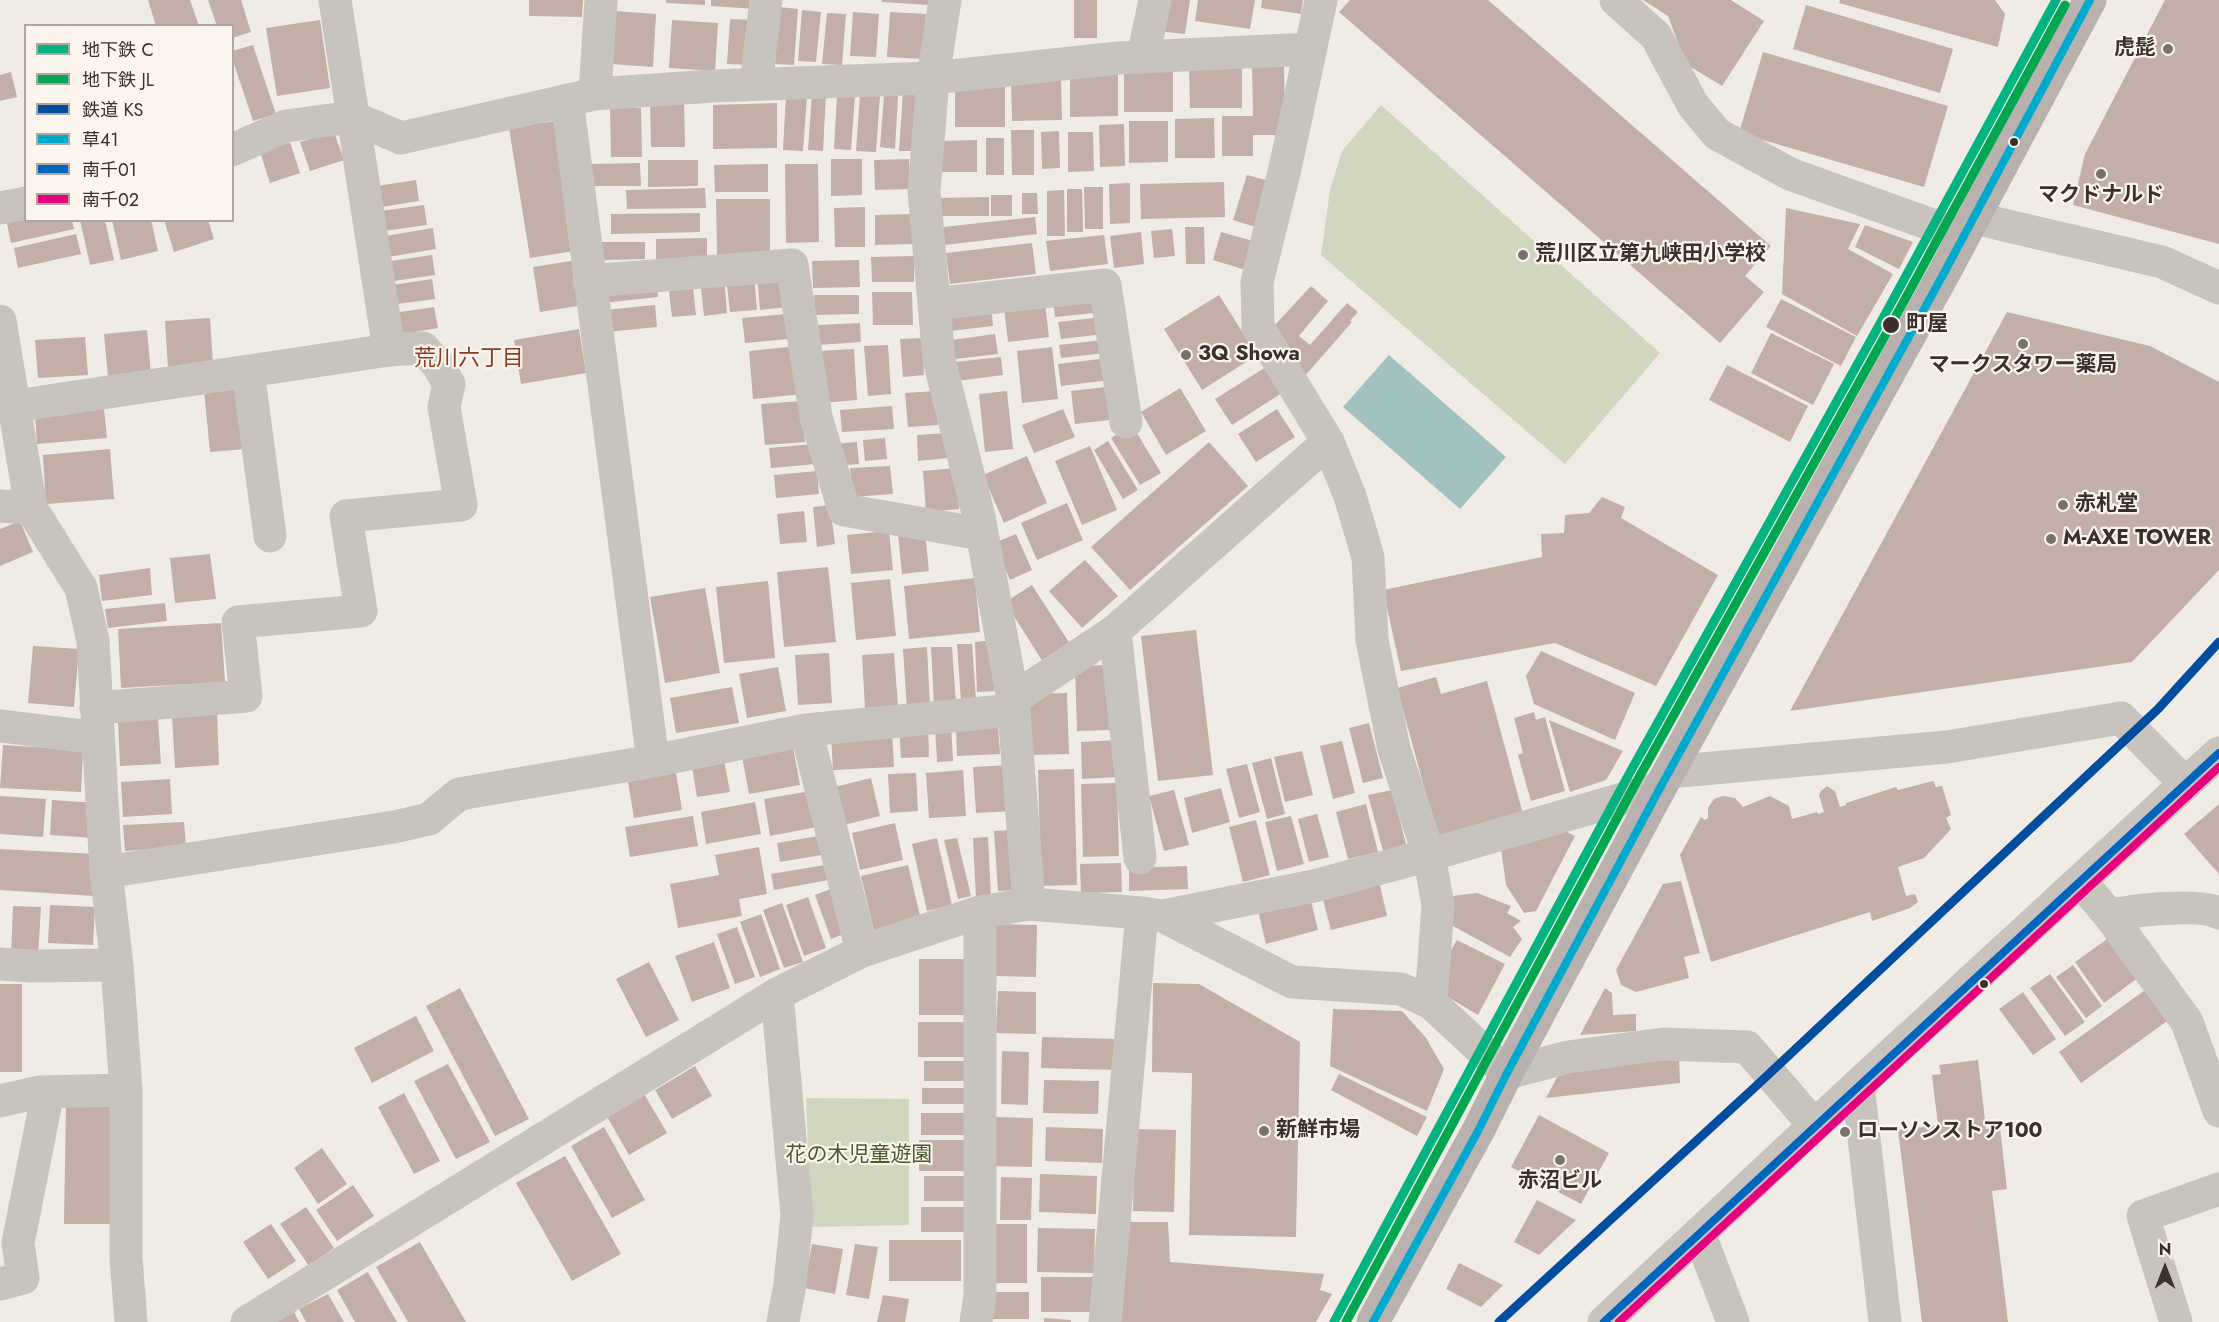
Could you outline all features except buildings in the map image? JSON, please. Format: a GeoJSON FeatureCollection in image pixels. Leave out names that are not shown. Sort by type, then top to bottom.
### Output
{"type":"FeatureCollection","features":[{"type":"Feature","properties":{"kind":"main road"},"geometry":{"type":"LineString","coordinates":[[1373,1322],[1664,780],[1969,227],[2090,0]]}},
{"type":"Feature","properties":{"kind":"street"},"geometry":{"type":"LineString","coordinates":[[335,0],[389,350]]}},
{"type":"Feature","properties":{"kind":"street"},"geometry":{"type":"LineString","coordinates":[[601,0],[580,97],[590,281],[653,761]]}},
{"type":"Feature","properties":{"kind":"street"},"geometry":{"type":"LineString","coordinates":[[756,84],[766,0]]}},
{"type":"Feature","properties":{"kind":"street"},"geometry":{"type":"LineString","coordinates":[[945,0],[933,78],[924,191],[939,360],[982,534],[1014,704],[1029,904]]}},
{"type":"Feature","properties":{"kind":"street"},"geometry":{"type":"LineString","coordinates":[[1143,57],[1155,0]]}},
{"type":"Feature","properties":{"kind":"street"},"geometry":{"type":"LineString","coordinates":[[1321,0],[1286,164],[1257,282],[1258,327],[1328,442],[1350,496],[1368,558],[1372,640],[1389,727],[1429,855],[1438,905],[1431,1003]]}},
{"type":"Feature","properties":{"kind":"street"},"geometry":{"type":"LineString","coordinates":[[1616,0],[1656,36],[1693,105],[1717,134],[1790,174],[1969,227],[2162,262],[2219,288]]}},
{"type":"Feature","properties":{"kind":"street"},"geometry":{"type":"LineString","coordinates":[[234,149],[286,126],[352,117],[401,138],[580,97],[756,84],[933,78],[1143,57],[1311,49]]}},
{"type":"Feature","properties":{"kind":"street"},"geometry":{"type":"LineString","coordinates":[[0,208],[24,203]]}},
{"type":"Feature","properties":{"kind":"street"},"geometry":{"type":"LineString","coordinates":[[590,281],[792,265],[816,417],[844,510],[982,534]]}},
{"type":"Feature","properties":{"kind":"street"},"geometry":{"type":"LineString","coordinates":[[934,304],[1105,285],[1126,422]]}},
{"type":"Feature","properties":{"kind":"street"},"geometry":{"type":"LineString","coordinates":[[0,321],[15,406],[15,507],[81,588],[93,641],[106,872],[117,965],[126,1090],[126,1258],[131,1322]]}},
{"type":"Feature","properties":{"kind":"street"},"geometry":{"type":"LineString","coordinates":[[0,726],[97,723],[246,696],[238,622],[361,611],[345,516],[460,505],[444,407],[449,384],[438,365],[423,348],[389,350],[15,406]]}},
{"type":"Feature","properties":{"kind":"street"},"geometry":{"type":"LineString","coordinates":[[248,371],[270,536]]}},
{"type":"Feature","properties":{"kind":"street"},"geometry":{"type":"LineString","coordinates":[[106,872],[394,827],[429,819],[459,794],[653,761],[806,730],[1014,704],[1115,631],[1328,442]]}},
{"type":"Feature","properties":{"kind":"street"},"geometry":{"type":"LineString","coordinates":[[1115,631],[1140,858]]}},
{"type":"Feature","properties":{"kind":"street"},"geometry":{"type":"LineString","coordinates":[[247,1322],[777,994],[862,951],[980,912],[1029,904],[1153,915],[1314,886],[1429,855],[1664,780],[1947,747],[2121,718],[2186,784]]}},
{"type":"Feature","properties":{"kind":"street"},"geometry":{"type":"LineString","coordinates":[[806,730],[862,951]]}},
{"type":"Feature","properties":{"kind":"street"},"geometry":{"type":"LineString","coordinates":[[1604,1322],[1814,1125],[2219,753]]}},
{"type":"Feature","properties":{"kind":"street"},"geometry":{"type":"LineString","coordinates":[[2080,881],[2110,916],[2187,1022],[2219,1111]]}},
{"type":"Feature","properties":{"kind":"street"},"geometry":{"type":"LineString","coordinates":[[2110,916],[2178,908],[2214,910],[2219,913]]}},
{"type":"Feature","properties":{"kind":"street"},"geometry":{"type":"LineString","coordinates":[[976,1322],[980,1296],[980,912]]}},
{"type":"Feature","properties":{"kind":"street"},"geometry":{"type":"LineString","coordinates":[[1153,915],[1292,982],[1401,989],[1431,1003],[1507,1073],[1568,1057],[1662,1044],[1747,1047],[1814,1125]]}},
{"type":"Feature","properties":{"kind":"street"},"geometry":{"type":"LineString","coordinates":[[1105,1322],[1153,915]]}},
{"type":"Feature","properties":{"kind":"street"},"geometry":{"type":"LineString","coordinates":[[0,964],[117,965]]}},
{"type":"Feature","properties":{"kind":"street"},"geometry":{"type":"LineString","coordinates":[[777,994],[797,1215],[790,1284],[783,1322]]}},
{"type":"Feature","properties":{"kind":"street"},"geometry":{"type":"LineString","coordinates":[[1858,1085],[1885,1322]]}},
{"type":"Feature","properties":{"kind":"street"},"geometry":{"type":"LineString","coordinates":[[0,1101],[39,1092],[126,1090]]}},
{"type":"Feature","properties":{"kind":"street"},"geometry":{"type":"LineString","coordinates":[[0,1284],[23,1278],[18,1243],[48,1092]]}},
{"type":"Feature","properties":{"kind":"street"},"geometry":{"type":"LineString","coordinates":[[2176,1322],[2143,1216],[2219,1189]]}},
{"type":"Feature","properties":{"kind":"street"},"geometry":{"type":"LineString","coordinates":[[1699,1233],[1733,1322]]}},
{"type":"Feature","properties":{"kind":"green space"},"geometry":{"type":"Polygon","coordinates":[[[1381,105],[1660,353],[1565,464],[1321,255],[1330,190],[1342,151],[1381,105]]]}},
{"type":"Feature","properties":{"kind":"green space","name":"花の木児童遊園"},"geometry":{"type":"Polygon","coordinates":[[[806,1098],[909,1099],[909,1225],[811,1227],[806,1098]]]}},
{"type":"Feature","properties":{"kind":"water"},"geometry":{"type":"Polygon","coordinates":[[[1389,355],[1506,457],[1460,509],[1343,407],[1389,355]]]}},
{"type":"Feature","properties":{"kind":"metro line","name":"C"},"geometry":{"type":"LineString","coordinates":[[1334,1322],[1628,776],[1882,320],[2056,0]]}},
{"type":"Feature","properties":{"kind":"metro line","name":"JL"},"geometry":{"type":"LineString","coordinates":[[1346,1322],[1637,781],[1891,325],[2065,5]]}},
{"type":"Feature","properties":{"kind":"rail line","name":"KS"},"geometry":{"type":"LineString","coordinates":[[1499,1322],[1754,1088],[2158,709],[2219,642]]}},
{"type":"Feature","properties":{"kind":"transit line","name":"草41"},"geometry":{"type":"LineString","coordinates":[[1373,1322],[1478,1131],[1660,788],[1944,273],[2090,0]]}},
{"type":"Feature","properties":{"kind":"transit line","name":"南千01"},"geometry":{"type":"LineString","coordinates":[[1604,1322],[2219,753]]}},
{"type":"Feature","properties":{"kind":"transit line","name":"南千02"},"geometry":{"type":"LineString","coordinates":[[1619,1322],[2219,767]]}},
{"type":"Feature","properties":{"kind":"place","name":"虎髭"},"geometry":{"type":"Point","coordinates":[2168,49]}},
{"type":"Feature","properties":{"kind":"place","name":"マクドナルド"},"geometry":{"type":"Point","coordinates":[2101,174]}},
{"type":"Feature","properties":{"kind":"place","name":"荒川区立第九峡田小学校"},"geometry":{"type":"Point","coordinates":[1523,255]}},
{"type":"Feature","properties":{"kind":"place","name":"町屋"},"geometry":{"type":"Point","coordinates":[1891,325]}},
{"type":"Feature","properties":{"kind":"place","name":"マークスタワー薬局"},"geometry":{"type":"Point","coordinates":[2023,344]}},
{"type":"Feature","properties":{"kind":"place","name":"3Q Showa"},"geometry":{"type":"Point","coordinates":[1186,355]}},
{"type":"Feature","properties":{"kind":"place","name":"赤札堂"},"geometry":{"type":"Point","coordinates":[2063,505]}},
{"type":"Feature","properties":{"kind":"place","name":"M-AXE TOWER"},"geometry":{"type":"Point","coordinates":[2051,539]}},
{"type":"Feature","properties":{"kind":"place","name":"新鮮市場"},"geometry":{"type":"Point","coordinates":[1264,1131]}},
{"type":"Feature","properties":{"kind":"place","name":"ローソンストア100"},"geometry":{"type":"Point","coordinates":[1845,1132]}},
{"type":"Feature","properties":{"kind":"place","name":"赤沼ビル"},"geometry":{"type":"Point","coordinates":[1560,1160]}},
{"type":"Feature","properties":{"kind":"district","name":"荒川六丁目"},"geometry":{"type":"Point","coordinates":[469,360]}}]}
